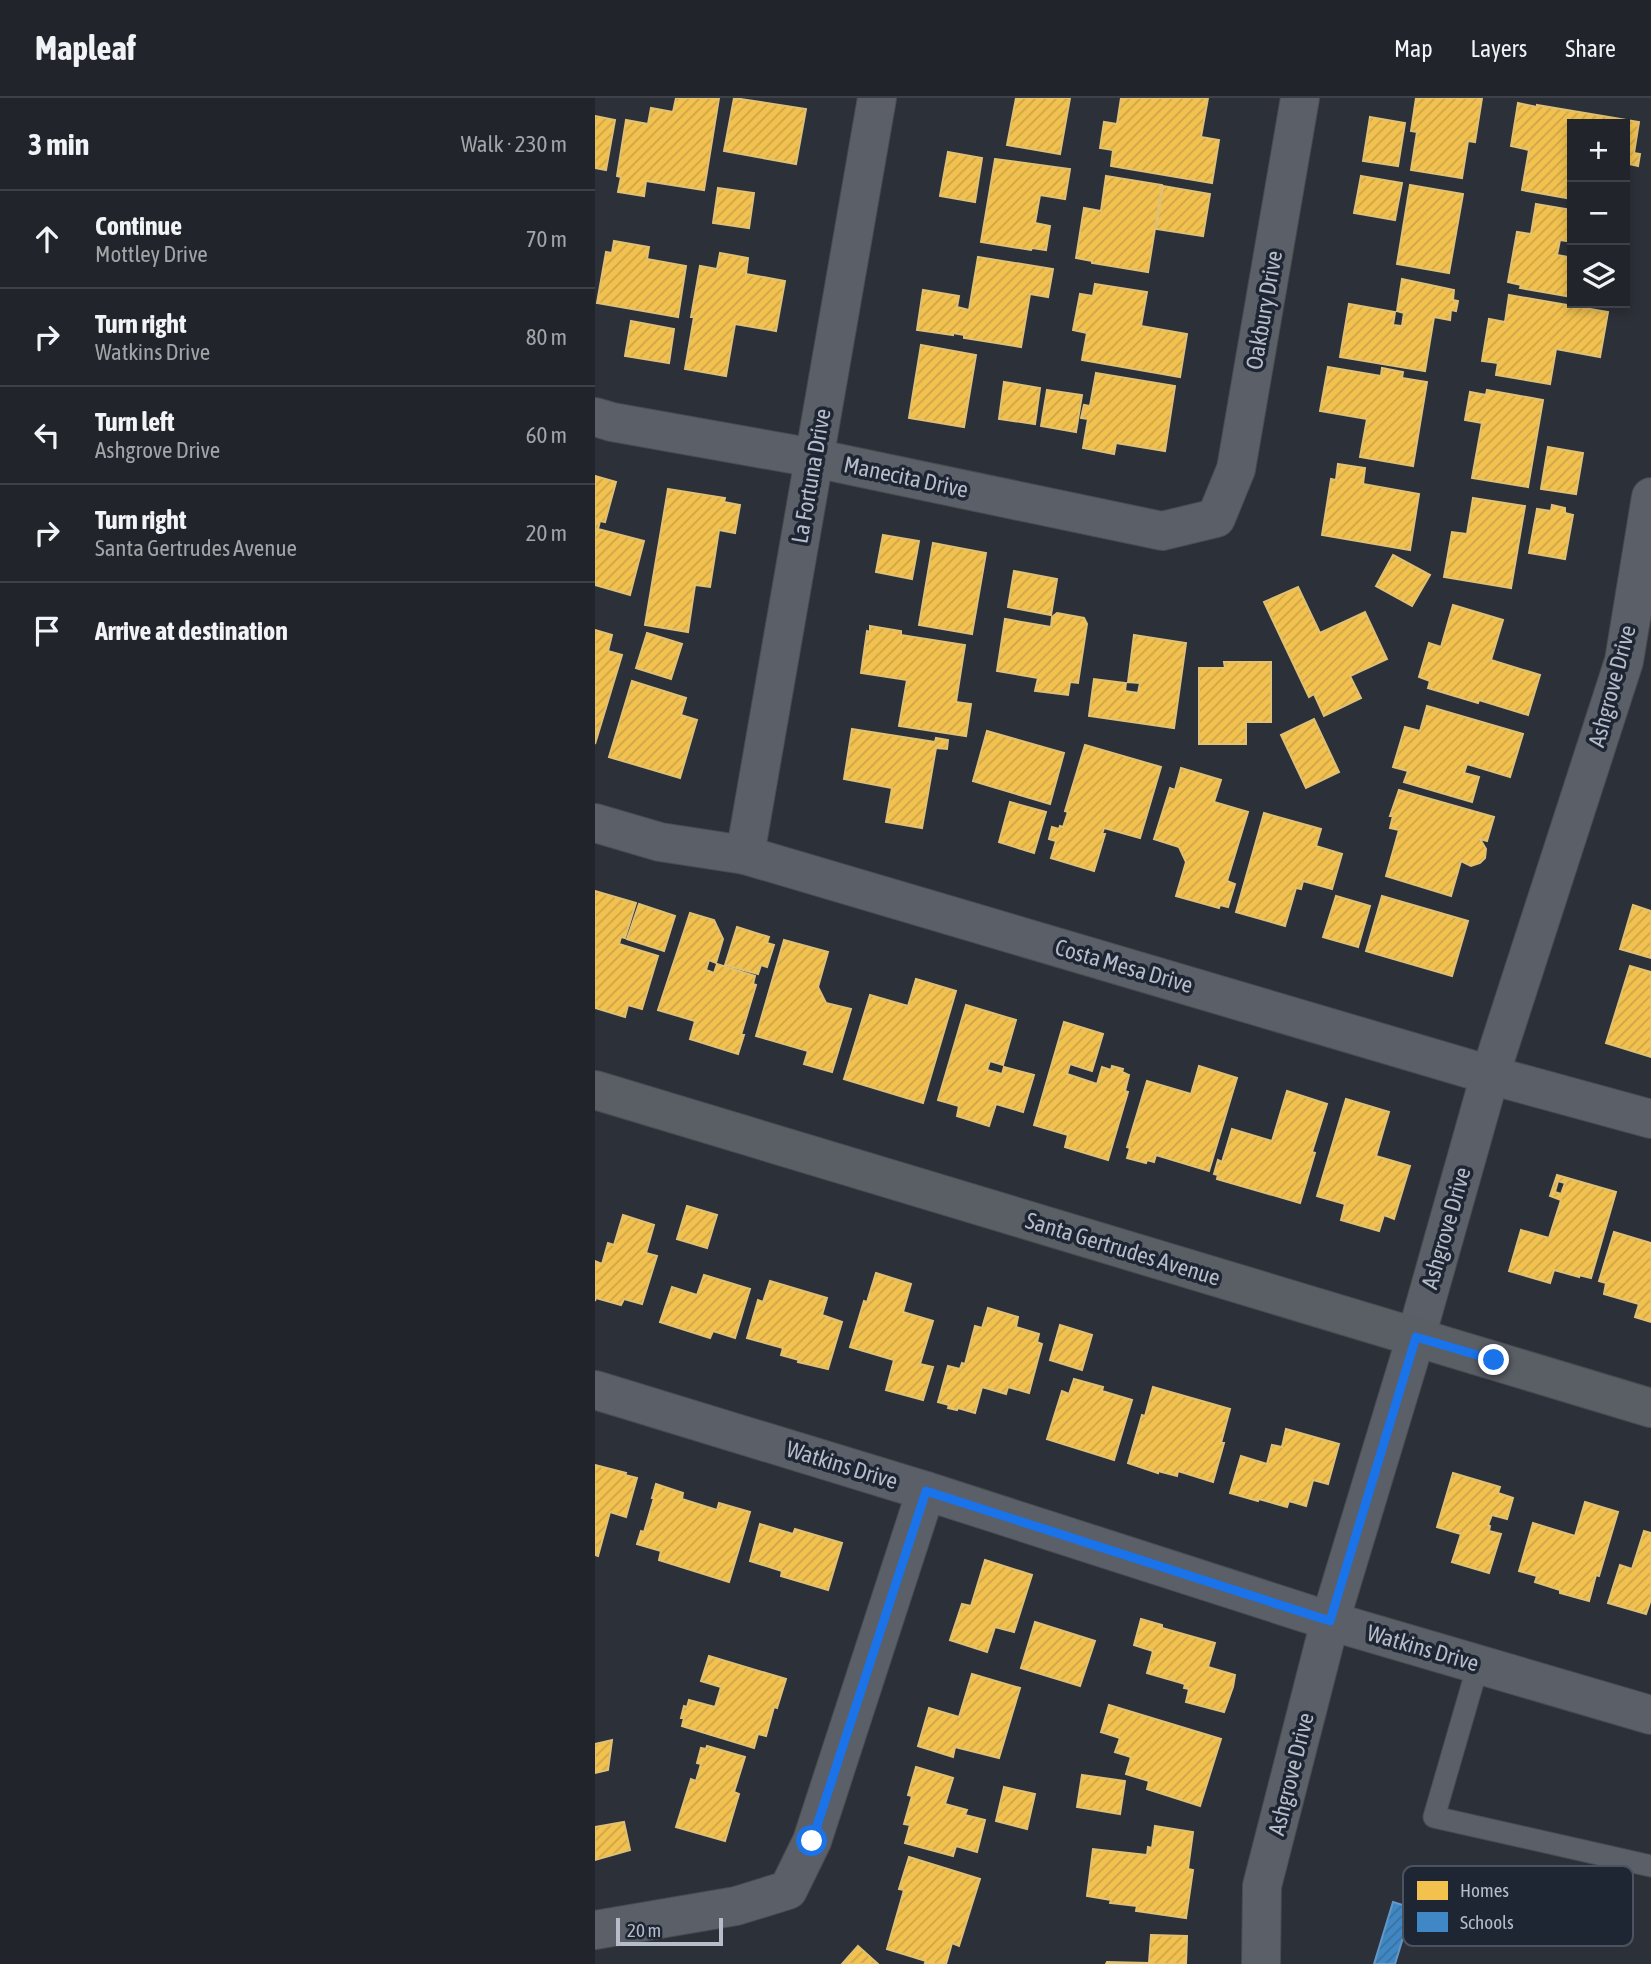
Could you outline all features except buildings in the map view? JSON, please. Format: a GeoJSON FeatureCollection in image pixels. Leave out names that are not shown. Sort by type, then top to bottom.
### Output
{"type":"FeatureCollection","features":[{"type":"Feature","properties":{"kind":"main road","name":"Santa Gertrudes Avenue"},"geometry":{"type":"LineString","coordinates":[[595,1090],[1651,1408]]}},
{"type":"Feature","properties":{"kind":"street","name":"La Fortuna Drive"},"geometry":{"type":"LineString","coordinates":[[745,855],[877,98]]}},
{"type":"Feature","properties":{"kind":"street","name":"Oakbury Drive"},"geometry":{"type":"LineString","coordinates":[[1216,519],[1236,469],[1300,98]]}},
{"type":"Feature","properties":{"kind":"street","name":"Manecita Drive"},"geometry":{"type":"LineString","coordinates":[[595,417],[814,458],[1162,531],[1216,519]]}},
{"type":"Feature","properties":{"kind":"street","name":"Ashgrove Drive"},"geometry":{"type":"LineString","coordinates":[[1261,1964],[1262,1886],[1330,1621],[1416,1337],[1490,1075],[1623,662],[1651,497]]}},
{"type":"Feature","properties":{"kind":"street","name":"Costa Mesa Drive"},"geometry":{"type":"LineString","coordinates":[[595,822],[660,842],[745,855],[1490,1075],[1651,1118]]}},
{"type":"Feature","properties":{"kind":"street","name":"Watkins Drive"},"geometry":{"type":"LineString","coordinates":[[595,1390],[926,1491],[1330,1621],[1651,1715]]}},
{"type":"Feature","properties":{"kind":"street"},"geometry":{"type":"LineString","coordinates":[[595,1930],[736,1906],[788,1890],[812,1841],[926,1491]]}},
{"type":"Feature","properties":{"kind":"lane"},"geometry":{"type":"LineString","coordinates":[[1478,1665],[1434,1817],[1651,1866]]}},
{"type":"Feature","properties":{"kind":"route"},"geometry":{"type":"LineString","coordinates":[[812,1841],[926,1491],[1330,1621],[1416,1337],[1494,1360]]}}]}
